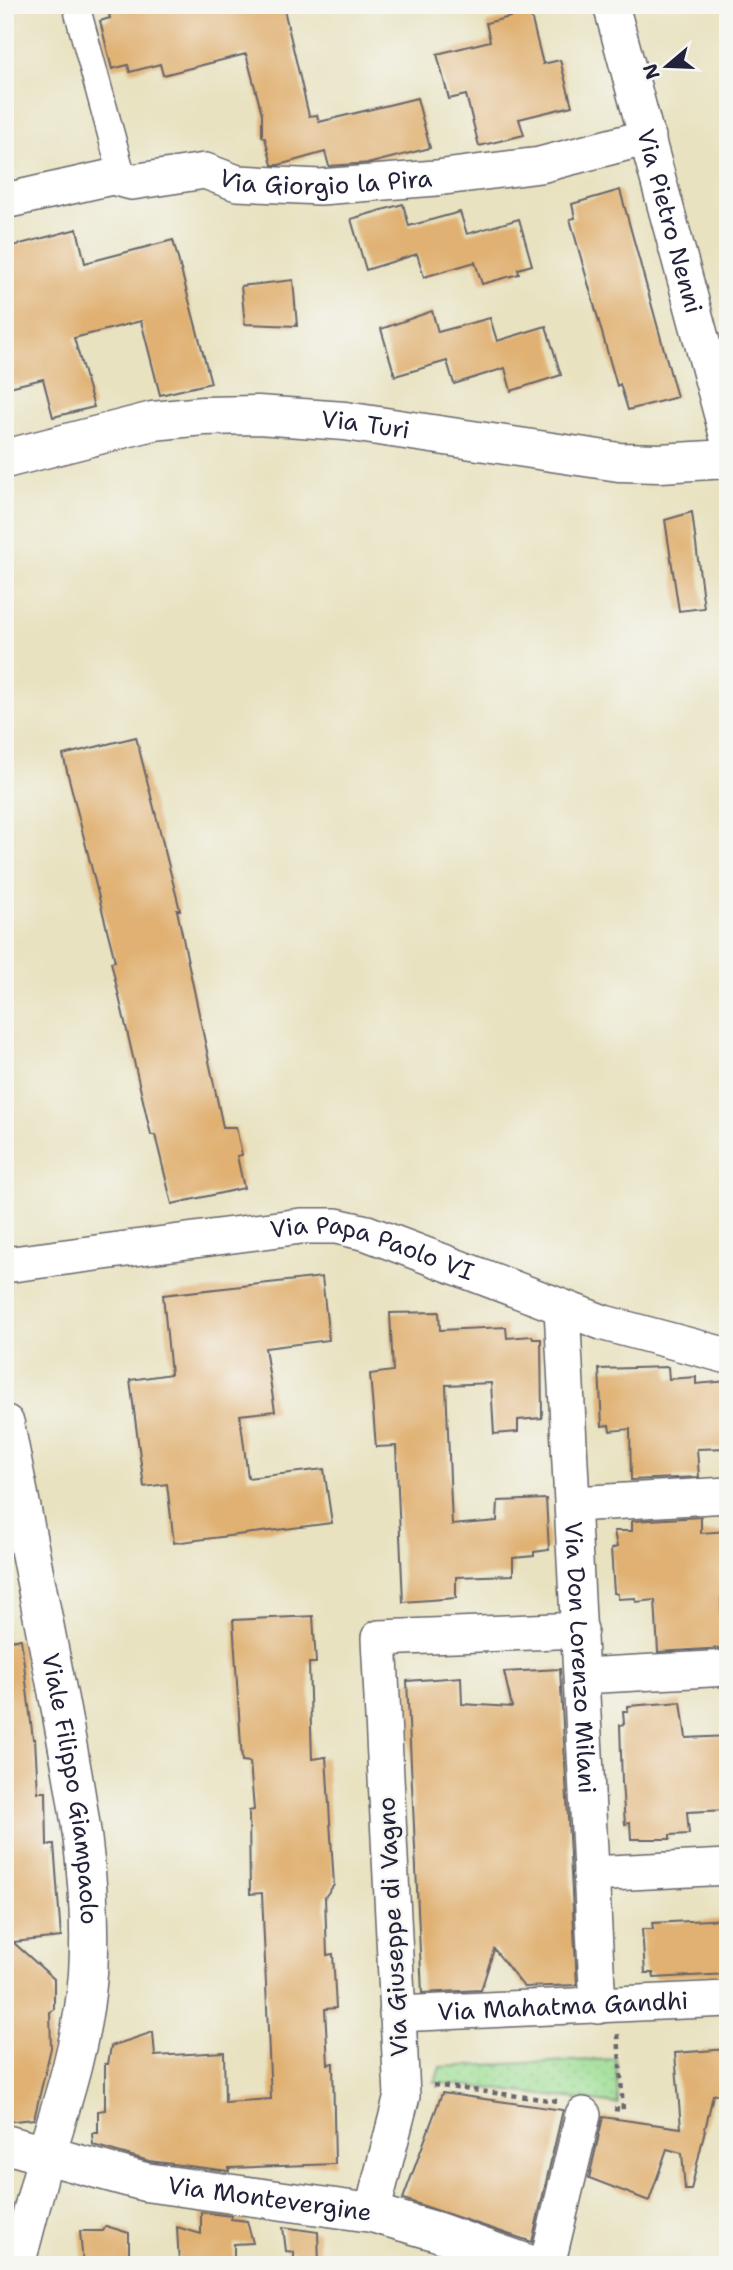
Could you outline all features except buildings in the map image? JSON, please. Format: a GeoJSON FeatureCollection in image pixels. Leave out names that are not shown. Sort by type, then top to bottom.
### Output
{"type":"FeatureCollection","features":[{"type":"Feature","properties":{"kind":"street"},"geometry":{"type":"LineString","coordinates":[[76,5],[123,179]]}},
{"type":"Feature","properties":{"kind":"street","name":"Via Pietro Nenni"},"geometry":{"type":"LineString","coordinates":[[611,5],[728,438]]}},
{"type":"Feature","properties":{"kind":"street","name":"Via Giorgio la Pira"},"geometry":{"type":"LineString","coordinates":[[5,201],[112,177],[132,181],[205,171],[237,183],[320,187],[436,177],[540,165],[648,137]]}},
{"type":"Feature","properties":{"kind":"street","name":"Via Turi"},"geometry":{"type":"LineString","coordinates":[[5,459],[153,422],[203,416],[258,415],[345,421],[619,462],[660,463],[728,459]]}},
{"type":"Feature","properties":{"kind":"street","name":"Via Papa Paolo VI"},"geometry":{"type":"LineString","coordinates":[[5,1265],[301,1226],[336,1226],[367,1233],[604,1323],[728,1356]]}},
{"type":"Feature","properties":{"kind":"street","name":"Via Don Lorenzo Milani"},"geometry":{"type":"LineString","coordinates":[[562,1308],[591,1874],[608,2006]]}},
{"type":"Feature","properties":{"kind":"street","name":"Viale Filippo Giampaolo"},"geometry":{"type":"LineString","coordinates":[[5,1424],[73,1779],[86,1871],[90,1926],[82,2027],[73,2069],[46,2154]]}},
{"type":"Feature","properties":{"kind":"street"},"geometry":{"type":"LineString","coordinates":[[574,1504],[728,1495]]}},
{"type":"Feature","properties":{"kind":"street","name":"Via Giuseppe di Vagno"},"geometry":{"type":"LineString","coordinates":[[372,2213],[402,2096],[379,1638],[580,1630]]}},
{"type":"Feature","properties":{"kind":"street"},"geometry":{"type":"LineString","coordinates":[[582,1676],[728,1668]]}},
{"type":"Feature","properties":{"kind":"street"},"geometry":{"type":"LineString","coordinates":[[591,1874],[728,1867]]}},
{"type":"Feature","properties":{"kind":"street","name":"Via Mahatma Gandhi"},"geometry":{"type":"LineString","coordinates":[[397,2014],[728,2000]]}},
{"type":"Feature","properties":{"kind":"street"},"geometry":{"type":"LineString","coordinates":[[547,2265],[584,2109]]}},
{"type":"Feature","properties":{"kind":"street","name":"Via Montevergine"},"geometry":{"type":"LineString","coordinates":[[5,2144],[145,2182],[372,2213],[435,2231],[531,2265]]}},
{"type":"Feature","properties":{"kind":"street"},"geometry":{"type":"LineString","coordinates":[[17,2265],[46,2154]]}},
{"type":"Feature","properties":{"kind":"path"},"geometry":{"type":"LineString","coordinates":[[401,2081],[584,2109],[623,2110],[608,2006]]}},
{"type":"Feature","properties":{"kind":"green space"},"geometry":{"type":"Polygon","coordinates":[[[616,2059],[618,2104],[435,2082],[440,2067],[616,2059]]]}}]}
